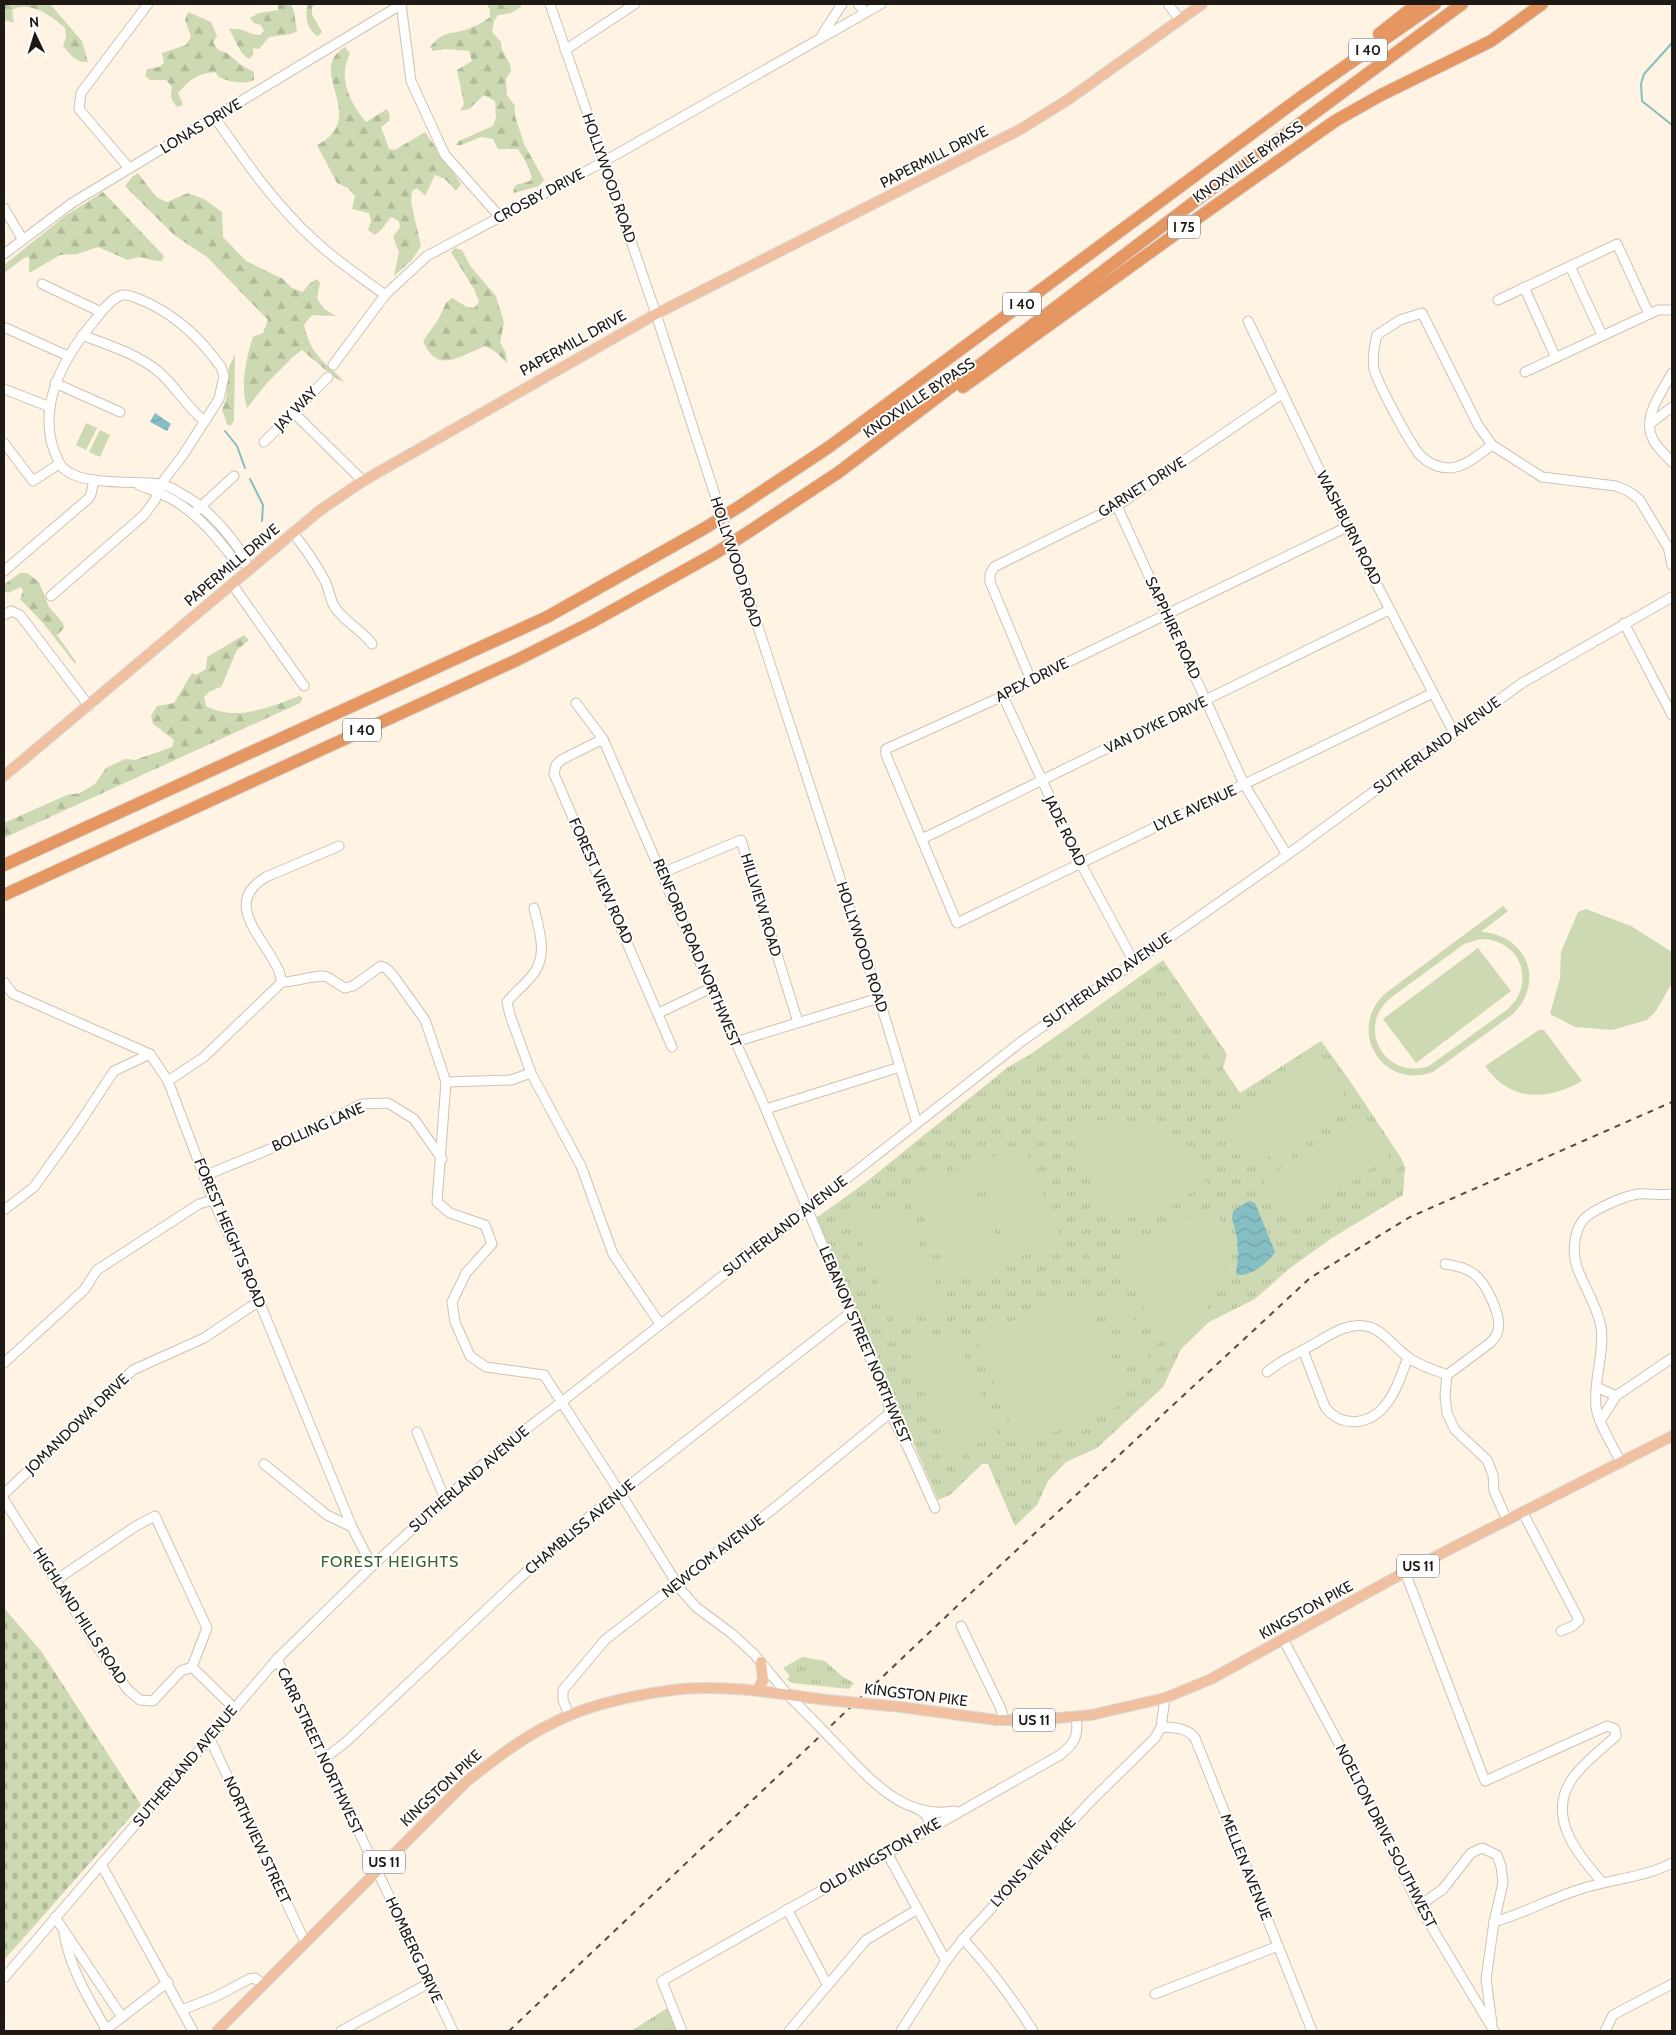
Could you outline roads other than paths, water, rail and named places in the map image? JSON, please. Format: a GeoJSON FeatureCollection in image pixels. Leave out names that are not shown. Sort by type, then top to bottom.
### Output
{"type":"FeatureCollection","features":[{"type":"Feature","properties":{"kind":"highway","name":"KNOXVILLE BYPASS"},"geometry":{"type":"LineString","coordinates":[[1301,97],[1417,4]]}},
{"type":"Feature","properties":{"kind":"highway","name":"I 40"},"geometry":{"type":"LineString","coordinates":[[4,864],[547,617],[705,528],[830,447],[1301,97],[1435,4]]}},
{"type":"Feature","properties":{"kind":"highway","name":"I 40"},"geometry":{"type":"LineString","coordinates":[[4,895],[517,660],[590,624],[714,554],[839,472],[1210,190],[1462,4]]}},
{"type":"Feature","properties":{"kind":"highway","name":"KNOXVILLE BYPASS"},"geometry":{"type":"LineString","coordinates":[[839,472],[985,373],[1335,121],[1381,95],[1491,41],[1542,4]]}},
{"type":"Feature","properties":{"kind":"main road","name":"PAPERMILL DRIVE"},"geometry":{"type":"LineString","coordinates":[[4,776],[232,584],[247,566],[293,533],[319,511],[363,481],[656,314],[1021,129],[1069,98],[1202,4]]}},
{"type":"Feature","properties":{"kind":"main road","name":"KINGSTON PIKE"},"geometry":{"type":"LineString","coordinates":[[217,2031],[467,1781],[512,1747],[554,1722],[620,1700],[668,1691],[709,1688],[756,1691],[1004,1720],[1076,1717],[1165,1698],[1211,1679],[1405,1572],[1672,1436]]}},
{"type":"Feature","properties":{"kind":"main road"},"geometry":{"type":"LineString","coordinates":[[756,1691],[763,1680],[761,1662]]}},
{"type":"Feature","properties":{"kind":"street"},"geometry":{"type":"LineString","coordinates":[[129,168],[79,109],[81,93],[148,4]]}},
{"type":"Feature","properties":{"kind":"street"},"geometry":{"type":"LineString","coordinates":[[402,4],[411,81],[445,155],[500,217]]}},
{"type":"Feature","properties":{"kind":"street","name":"LONAS DRIVE"},"geometry":{"type":"LineString","coordinates":[[4,254],[72,203],[402,4]]}},
{"type":"Feature","properties":{"kind":"street","name":"HOLLYWOOD ROAD"},"geometry":{"type":"LineString","coordinates":[[550,4],[656,314],[917,1122]]}},
{"type":"Feature","properties":{"kind":"street"},"geometry":{"type":"LineString","coordinates":[[565,50],[635,4]]}},
{"type":"Feature","properties":{"kind":"street"},"geometry":{"type":"LineString","coordinates":[[818,39],[842,4]]}},
{"type":"Feature","properties":{"kind":"street"},"geometry":{"type":"LineString","coordinates":[[858,4],[865,12]]}},
{"type":"Feature","properties":{"kind":"street","name":"CROSBY DRIVE"},"geometry":{"type":"LineString","coordinates":[[333,364],[385,295],[427,256],[603,162],[881,4]]}},
{"type":"Feature","properties":{"kind":"street"},"geometry":{"type":"LineString","coordinates":[[1168,4],[1180,20]]}},
{"type":"Feature","properties":{"kind":"street"},"geometry":{"type":"LineString","coordinates":[[215,118],[257,179],[283,209],[333,257],[385,295]]}},
{"type":"Feature","properties":{"kind":"street"},"geometry":{"type":"LineString","coordinates":[[4,208],[23,240]]}},
{"type":"Feature","properties":{"kind":"street"},"geometry":{"type":"LineString","coordinates":[[1498,300],[1617,244],[1649,314]]}},
{"type":"Feature","properties":{"kind":"street"},"geometry":{"type":"LineString","coordinates":[[1570,266],[1602,335]]}},
{"type":"Feature","properties":{"kind":"street"},"geometry":{"type":"LineString","coordinates":[[42,284],[101,312]]}},
{"type":"Feature","properties":{"kind":"street"},"geometry":{"type":"LineString","coordinates":[[1524,287],[1556,358]]}},
{"type":"Feature","properties":{"kind":"street"},"geometry":{"type":"LineString","coordinates":[[51,596],[144,515],[155,500],[159,489],[219,399],[224,376],[221,367],[183,324],[164,310],[129,295],[121,295],[101,312],[82,335],[68,356],[56,384],[48,419],[51,437],[60,464],[72,474],[94,480],[134,483],[159,489],[180,492],[201,506],[219,524],[244,555],[247,566]]}},
{"type":"Feature","properties":{"kind":"street"},"geometry":{"type":"LineString","coordinates":[[1526,372],[1658,310],[1672,310]]}},
{"type":"Feature","properties":{"kind":"street"},"geometry":{"type":"LineString","coordinates":[[1492,445],[1464,464],[1448,468],[1432,464],[1422,456],[1409,441],[1375,371],[1373,353],[1377,335],[1400,320],[1422,313],[1478,425],[1492,445],[1542,477],[1616,486],[1628,491],[1639,499],[1671,553],[1672,565]]}},
{"type":"Feature","properties":{"kind":"street","name":"WASHBURN ROAD"},"geometry":{"type":"LineString","coordinates":[[1248,321],[1347,526],[1454,733]]}},
{"type":"Feature","properties":{"kind":"street"},"geometry":{"type":"LineString","coordinates":[[6,328],[68,356]]}},
{"type":"Feature","properties":{"kind":"street"},"geometry":{"type":"LineString","coordinates":[[82,335],[139,359],[159,373],[204,422]]}},
{"type":"Feature","properties":{"kind":"street"},"geometry":{"type":"LineString","coordinates":[[1672,373],[1652,410],[1650,430],[1653,440],[1672,462]]}},
{"type":"Feature","properties":{"kind":"street","name":"JAY WAY"},"geometry":{"type":"LineString","coordinates":[[264,442],[328,376]]}},
{"type":"Feature","properties":{"kind":"street"},"geometry":{"type":"LineString","coordinates":[[56,384],[120,412]]}},
{"type":"Feature","properties":{"kind":"street"},"geometry":{"type":"LineString","coordinates":[[4,389],[50,407]]}},
{"type":"Feature","properties":{"kind":"street","name":"GARNET DRIVE"},"geometry":{"type":"LineString","coordinates":[[1031,680],[990,582],[990,574],[994,567],[1117,506],[1282,394]]}},
{"type":"Feature","properties":{"kind":"street"},"geometry":{"type":"LineString","coordinates":[[1651,423],[1672,407]]}},
{"type":"Feature","properties":{"kind":"street"},"geometry":{"type":"LineString","coordinates":[[294,412],[363,481]]}},
{"type":"Feature","properties":{"kind":"street"},"geometry":{"type":"LineString","coordinates":[[4,444],[33,481],[60,464]]}},
{"type":"Feature","properties":{"kind":"street"},"geometry":{"type":"LineString","coordinates":[[193,513],[234,476]]}},
{"type":"Feature","properties":{"kind":"street"},"geometry":{"type":"LineString","coordinates":[[4,571],[89,498],[92,494],[94,480]]}},
{"type":"Feature","properties":{"kind":"street"},"geometry":{"type":"LineString","coordinates":[[159,489],[193,513],[212,532],[236,562],[247,566]]}},
{"type":"Feature","properties":{"kind":"street","name":"SAPPHIRE ROAD"},"geometry":{"type":"LineString","coordinates":[[1117,506],[1244,784],[1287,855]]}},
{"type":"Feature","properties":{"kind":"street","name":"APEX DRIVE"},"geometry":{"type":"LineString","coordinates":[[957,923],[886,754],[886,749],[1004,696],[1031,680],[1347,526]]}},
{"type":"Feature","properties":{"kind":"street"},"geometry":{"type":"LineString","coordinates":[[293,533],[310,555],[326,582],[334,605],[343,618],[363,632],[372,644]]}},
{"type":"Feature","properties":{"kind":"street"},"geometry":{"type":"LineString","coordinates":[[232,584],[304,686]]}},
{"type":"Feature","properties":{"kind":"street","name":"SUTHERLAND AVENUE"},"geometry":{"type":"LineString","coordinates":[[4,1978],[277,1659],[372,1566],[500,1449],[1017,1044],[1287,855],[1522,683],[1672,597]]}},
{"type":"Feature","properties":{"kind":"street","name":"VAN DYKE DRIVE"},"geometry":{"type":"LineString","coordinates":[[922,839],[1389,610]]}},
{"type":"Feature","properties":{"kind":"street"},"geometry":{"type":"LineString","coordinates":[[4,615],[11,611],[20,614],[89,706]]}},
{"type":"Feature","properties":{"kind":"street"},"geometry":{"type":"LineString","coordinates":[[1624,623],[1672,715]]}},
{"type":"Feature","properties":{"kind":"street","name":"LYLE AVENUE"},"geometry":{"type":"LineString","coordinates":[[957,923],[1433,693]]}},
{"type":"Feature","properties":{"kind":"street","name":"JADE ROAD"},"geometry":{"type":"LineString","coordinates":[[1004,696],[1041,781],[1080,862],[1134,962]]}},
{"type":"Feature","properties":{"kind":"street","name":"RENFORD ROAD NORTHWEST"},"geometry":{"type":"LineString","coordinates":[[576,703],[603,738],[711,988],[766,1108],[807,1208]]}},
{"type":"Feature","properties":{"kind":"street","name":"FOREST VIEW ROAD"},"geometry":{"type":"LineString","coordinates":[[603,738],[562,760],[556,765],[554,774],[659,1013],[672,1047]]}},
{"type":"Feature","properties":{"kind":"street","name":"HILLVIEW ROAD"},"geometry":{"type":"LineString","coordinates":[[662,873],[741,840],[798,1022]]}},
{"type":"Feature","properties":{"kind":"street"},"geometry":{"type":"LineString","coordinates":[[282,982],[278,968],[247,914],[246,900],[255,883],[339,846]]}},
{"type":"Feature","properties":{"kind":"street"},"geometry":{"type":"LineString","coordinates":[[534,908],[543,957],[534,974],[507,1002],[510,1015],[531,1073],[581,1166],[613,1254],[660,1324]]}},
{"type":"Feature","properties":{"kind":"street"},"geometry":{"type":"LineString","coordinates":[[168,1082],[204,1057],[282,982],[321,976],[328,977],[345,988],[353,986],[381,966],[387,969],[425,1020],[446,1082],[438,1202],[450,1213],[485,1225],[492,1244],[466,1273],[452,1302],[455,1322],[470,1356],[486,1367],[544,1375],[677,1585],[696,1607],[731,1633],[761,1662],[788,1695],[875,1784],[902,1803],[915,1807],[944,1812],[963,1809]]}},
{"type":"Feature","properties":{"kind":"street"},"geometry":{"type":"LineString","coordinates":[[4,982],[13,994],[150,1054]]}},
{"type":"Feature","properties":{"kind":"street"},"geometry":{"type":"LineString","coordinates":[[659,1013],[711,988]]}},
{"type":"Feature","properties":{"kind":"street"},"geometry":{"type":"LineString","coordinates":[[735,1042],[878,998]]}},
{"type":"Feature","properties":{"kind":"street"},"geometry":{"type":"LineString","coordinates":[[4,1210],[34,1187],[114,1071],[150,1054]]}},
{"type":"Feature","properties":{"kind":"street","name":"FOREST HEIGHTS ROAD"},"geometry":{"type":"LineString","coordinates":[[150,1054],[168,1082],[213,1200],[259,1302],[352,1527],[372,1566]]}},
{"type":"Feature","properties":{"kind":"street"},"geometry":{"type":"LineString","coordinates":[[766,1108],[900,1067]]}},
{"type":"Feature","properties":{"kind":"street"},"geometry":{"type":"LineString","coordinates":[[446,1082],[512,1080],[531,1073]]}},
{"type":"Feature","properties":{"kind":"street","name":"BOLLING LANE"},"geometry":{"type":"LineString","coordinates":[[204,1176],[287,1142],[362,1104],[388,1103],[414,1119],[442,1159]]}},
{"type":"Feature","properties":{"kind":"street"},"geometry":{"type":"LineString","coordinates":[[1621,1463],[1600,1421],[1596,1407],[1601,1356],[1601,1327],[1593,1301],[1576,1266],[1574,1243],[1581,1221],[1619,1199],[1639,1194],[1658,1196],[1672,1194]]}},
{"type":"Feature","properties":{"kind":"street"},"geometry":{"type":"LineString","coordinates":[[4,1363],[84,1290],[97,1270],[199,1204],[213,1200]]}},
{"type":"Feature","properties":{"kind":"street","name":"LEBANON STREET NORTHWEST"},"geometry":{"type":"LineString","coordinates":[[807,1208],[887,1399],[890,1412],[935,1508]]}},
{"type":"Feature","properties":{"kind":"street"},"geometry":{"type":"LineString","coordinates":[[1445,1264],[1463,1267],[1476,1275],[1496,1308],[1499,1322],[1496,1337],[1447,1375],[1444,1395],[1447,1412],[1455,1430],[1487,1460],[1493,1475],[1494,1491],[1507,1520]]}},
{"type":"Feature","properties":{"kind":"street","name":"JOMANDOWA DRIVE"},"geometry":{"type":"LineString","coordinates":[[4,1494],[133,1370],[204,1338],[259,1302]]}},
{"type":"Feature","properties":{"kind":"street","name":"CHAMBLISS AVENUE"},"geometry":{"type":"LineString","coordinates":[[324,1759],[346,1742],[541,1558],[590,1516],[621,1494],[851,1312]]}},
{"type":"Feature","properties":{"kind":"street"},"geometry":{"type":"LineString","coordinates":[[1267,1372],[1284,1359],[1327,1336],[1345,1328],[1357,1326],[1371,1328],[1383,1335],[1408,1357],[1447,1375]]}},
{"type":"Feature","properties":{"kind":"street"},"geometry":{"type":"LineString","coordinates":[[1303,1350],[1325,1407],[1340,1420],[1350,1423],[1373,1415],[1386,1404],[1397,1386],[1408,1357]]}},
{"type":"Feature","properties":{"kind":"street"},"geometry":{"type":"LineString","coordinates":[[1600,1421],[1616,1396],[1672,1358]]}},
{"type":"Feature","properties":{"kind":"street"},"geometry":{"type":"LineString","coordinates":[[1597,1387],[1616,1396]]}},
{"type":"Feature","properties":{"kind":"street","name":"NEWCOM AVENUE"},"geometry":{"type":"LineString","coordinates":[[569,1716],[562,1695],[565,1686],[606,1640],[677,1585],[890,1412]]}},
{"type":"Feature","properties":{"kind":"street"},"geometry":{"type":"LineString","coordinates":[[417,1432],[445,1499]]}},
{"type":"Feature","properties":{"kind":"street"},"geometry":{"type":"LineString","coordinates":[[264,1464],[327,1515],[352,1527]]}},
{"type":"Feature","properties":{"kind":"street","name":"HIGHLAND HILLS ROAD"},"geometry":{"type":"LineString","coordinates":[[4,1500],[103,1655],[128,1690],[140,1700],[152,1701],[181,1671],[192,1667]]}},
{"type":"Feature","properties":{"kind":"street"},"geometry":{"type":"LineString","coordinates":[[1524,1512],[1579,1620],[1573,1626],[1561,1631]]}},
{"type":"Feature","properties":{"kind":"street"},"geometry":{"type":"LineString","coordinates":[[56,1580],[136,1526],[155,1516],[207,1628],[192,1667],[234,1708]]}},
{"type":"Feature","properties":{"kind":"street"},"geometry":{"type":"LineString","coordinates":[[1405,1572],[1485,1782],[1607,1726],[1615,1729],[1616,1736],[1571,1780],[1562,1804],[1563,1819],[1568,1836],[1584,1862],[1602,1882]]}},
{"type":"Feature","properties":{"kind":"street"},"geometry":{"type":"LineString","coordinates":[[960,1626],[997,1701],[1004,1720]]}},
{"type":"Feature","properties":{"kind":"street","name":"NOELTON DRIVE SOUTHWEST"},"geometry":{"type":"LineString","coordinates":[[1283,1639],[1354,1772],[1419,1906],[1494,2030]]}},
{"type":"Feature","properties":{"kind":"street","name":"CARR STREET NORTHWEST"},"geometry":{"type":"LineString","coordinates":[[277,1659],[377,1870]]}},
{"type":"Feature","properties":{"kind":"street","name":"LYONS VIEW PIKE"},"geometry":{"type":"LineString","coordinates":[[901,2031],[946,1961],[963,1939],[1090,1802],[1155,1738],[1161,1727],[1165,1698]]}},
{"type":"Feature","properties":{"kind":"street","name":"OLD KINGSTON PIKE"},"geometry":{"type":"LineString","coordinates":[[682,2031],[662,1981],[1065,1751],[1078,1733],[1076,1717]]}},
{"type":"Feature","properties":{"kind":"street","name":"MELLEN AVENUE"},"geometry":{"type":"LineString","coordinates":[[1161,1727],[1183,1729],[1190,1732],[1195,1738],[1312,2031]]}},
{"type":"Feature","properties":{"kind":"street","name":"NORTHVIEW STREET"},"geometry":{"type":"LineString","coordinates":[[209,1737],[305,1942]]}},
{"type":"Feature","properties":{"kind":"street"},"geometry":{"type":"LineString","coordinates":[[915,1807],[930,1820],[927,1830]]}},
{"type":"Feature","properties":{"kind":"street"},"geometry":{"type":"LineString","coordinates":[[1419,1906],[1443,1889],[1471,1853],[1482,1848],[1497,1855],[1501,1866],[1503,1883],[1494,1922],[1486,1979],[1494,2030]]}},
{"type":"Feature","properties":{"kind":"street"},"geometry":{"type":"LineString","coordinates":[[887,1853],[946,1961]]}},
{"type":"Feature","properties":{"kind":"street"},"geometry":{"type":"LineString","coordinates":[[1494,1922],[1519,1915],[1581,1888],[1633,1876],[1672,1863]]}},
{"type":"Feature","properties":{"kind":"street"},"geometry":{"type":"LineString","coordinates":[[101,1864],[168,1982],[193,2031]]}},
{"type":"Feature","properties":{"kind":"street","name":"HOMBERG DRIVE"},"geometry":{"type":"LineString","coordinates":[[377,1870],[453,2031]]}},
{"type":"Feature","properties":{"kind":"street"},"geometry":{"type":"LineString","coordinates":[[787,1909],[827,1984]]}},
{"type":"Feature","properties":{"kind":"street"},"geometry":{"type":"LineString","coordinates":[[789,2031],[866,1940],[918,1909]]}},
{"type":"Feature","properties":{"kind":"street"},"geometry":{"type":"LineString","coordinates":[[55,1917],[122,2017]]}},
{"type":"Feature","properties":{"kind":"street"},"geometry":{"type":"LineString","coordinates":[[63,1929],[68,1955],[79,1983],[105,2030],[168,1982]]}},
{"type":"Feature","properties":{"kind":"street"},"geometry":{"type":"LineString","coordinates":[[963,1939],[989,1966],[1033,2031]]}},
{"type":"Feature","properties":{"kind":"street"},"geometry":{"type":"LineString","coordinates":[[1155,1994],[1278,1946]]}},
{"type":"Feature","properties":{"kind":"street"},"geometry":{"type":"LineString","coordinates":[[182,2010],[218,1996],[249,1979],[255,1978],[263,1985]]}},
{"type":"Feature","properties":{"kind":"street"},"geometry":{"type":"LineString","coordinates":[[341,2031],[429,1983]]}},
{"type":"Feature","properties":{"kind":"street"},"geometry":{"type":"LineString","coordinates":[[1605,2031],[1613,2015],[1672,1984]]}},
{"type":"Feature","properties":{"kind":"water"},"geometry":{"type":"Polygon","coordinates":[[[155,413],[171,424],[167,431],[150,422],[155,413]]]}},
{"type":"Feature","properties":{"kind":"water"},"geometry":{"type":"Polygon","coordinates":[[[1249,1201],[1255,1203],[1275,1252],[1258,1269],[1241,1275],[1236,1274],[1237,1238],[1232,1218],[1233,1211],[1249,1201]]]}},
{"type":"Feature","properties":{"kind":"waterway"},"geometry":{"type":"LineString","coordinates":[[1672,43],[1644,74],[1641,84],[1642,101],[1672,125]]}},
{"type":"Feature","properties":{"kind":"waterway"},"geometry":{"type":"LineString","coordinates":[[225,431],[237,446],[245,468]]}},
{"type":"Feature","properties":{"kind":"waterway"},"geometry":{"type":"LineString","coordinates":[[250,479],[263,505],[262,521]]}},
{"type":"Feature","properties":{"kind":"railway"},"geometry":{"type":"LineString","coordinates":[[509,2031],[992,1573],[1310,1278],[1410,1217],[1672,1102]]}},
{"type":"Feature","properties":{"kind":"district","name":"FOREST HEIGHTS"},"geometry":{"type":"Point","coordinates":[390,1561]}}]}
